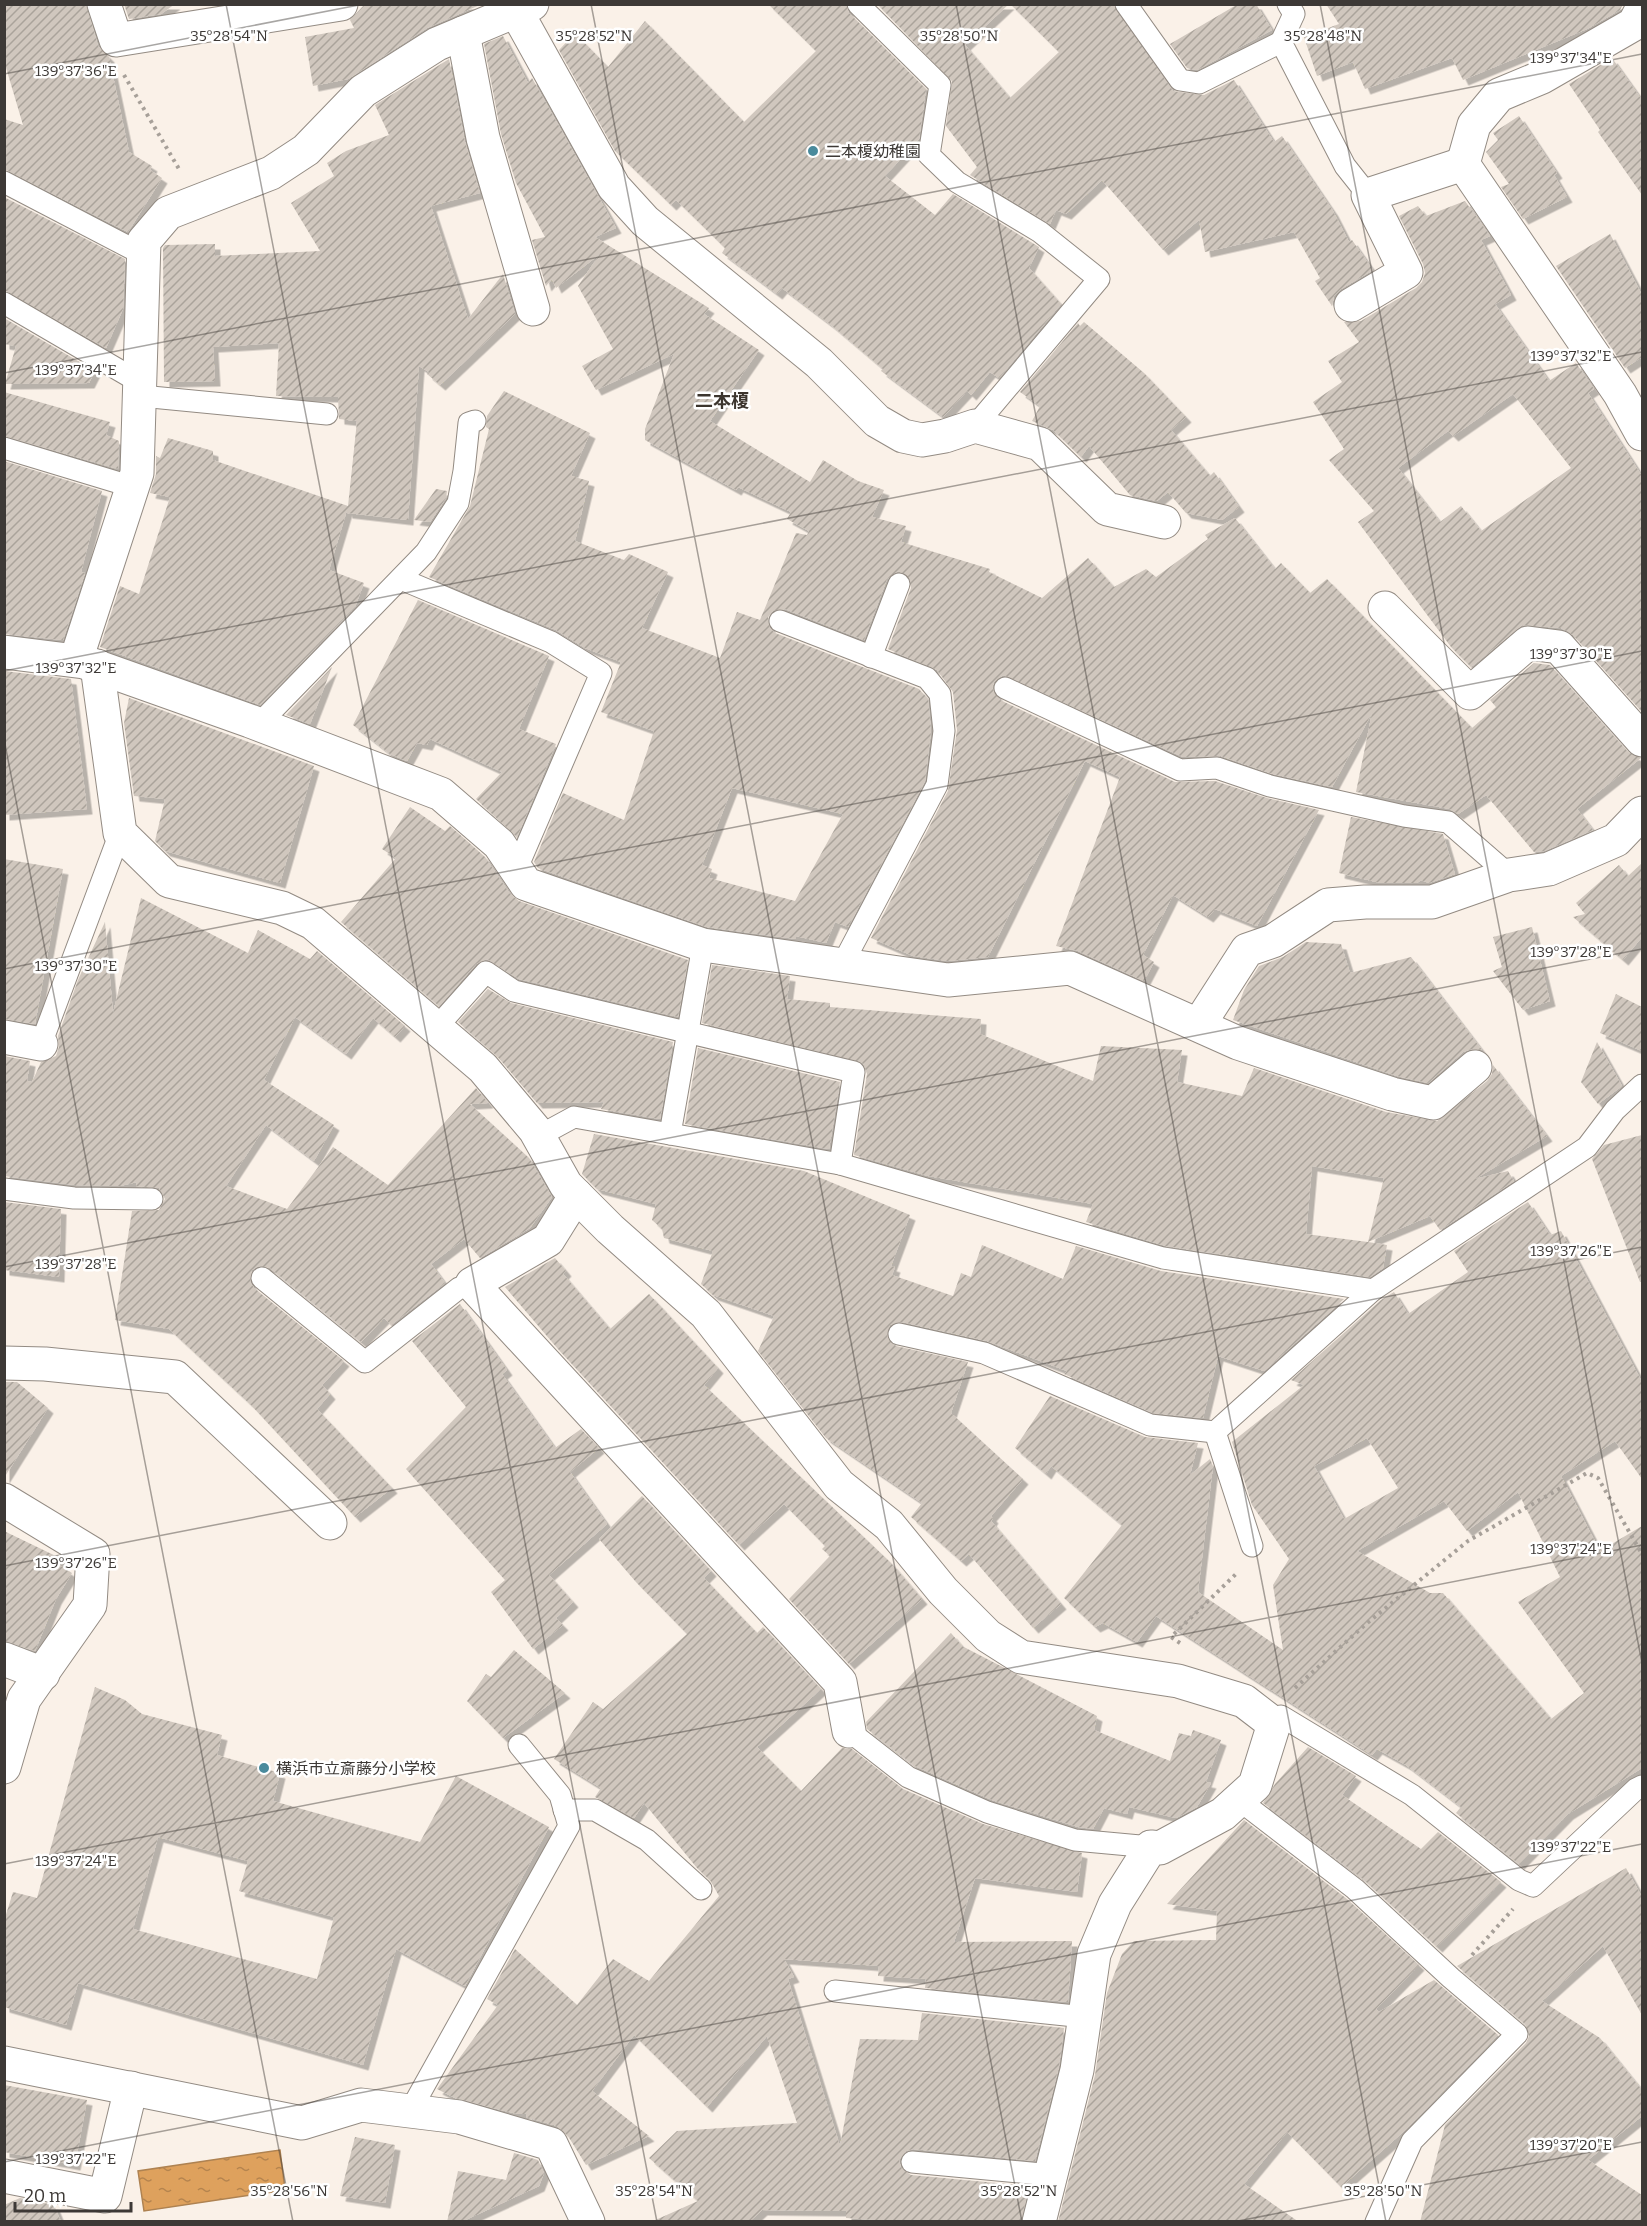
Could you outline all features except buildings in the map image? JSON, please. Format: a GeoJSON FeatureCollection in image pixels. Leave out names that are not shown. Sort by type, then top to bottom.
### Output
{"type":"FeatureCollection","features":[{"type":"Feature","properties":{"kind":"street"},"geometry":{"type":"LineString","coordinates":[[104,4],[115,50],[340,4]]}},
{"type":"Feature","properties":{"kind":"street"},"geometry":{"type":"LineString","coordinates":[[1039,2222],[1077,2070],[1094,1954],[1115,1904],[1151,1847],[1160,1848],[1223,1814],[1255,1785],[1274,1724],[1244,1701],[1178,1682],[1021,1657],[987,1636],[943,1591],[889,1524],[839,1485],[706,1314],[566,1185],[539,1136],[483,1068],[314,924],[282,908],[169,881],[120,833],[86,663],[137,474],[144,241],[168,213],[271,173],[306,150],[363,92],[437,44],[524,8],[614,187],[645,221],[819,363],[853,399],[886,426],[903,436],[922,440],[945,436],[975,426],[1040,444],[1107,509],[1164,522]]}},
{"type":"Feature","properties":{"kind":"street"},"geometry":{"type":"LineString","coordinates":[[1463,164],[1474,125],[1498,95],[1562,65],[1634,24],[1641,16]]}},
{"type":"Feature","properties":{"kind":"street"},"geometry":{"type":"LineString","coordinates":[[463,33],[483,138],[533,309]]}},
{"type":"Feature","properties":{"kind":"street"},"geometry":{"type":"LineString","coordinates":[[1351,305],[1406,272],[1368,195],[1463,164]]}},
{"type":"Feature","properties":{"kind":"street"},"geometry":{"type":"LineString","coordinates":[[1463,164],[1620,394],[1642,434]]}},
{"type":"Feature","properties":{"kind":"street"},"geometry":{"type":"LineString","coordinates":[[1385,608],[1470,693],[1528,644],[1559,647],[1642,740]]}},
{"type":"Feature","properties":{"kind":"street"},"geometry":{"type":"LineString","coordinates":[[4,652],[86,663],[259,724],[441,794],[500,844],[526,884],[703,945],[948,980],[1070,968],[1249,1046],[1392,1094],[1433,1103],[1475,1066]]}},
{"type":"Feature","properties":{"kind":"street"},"geometry":{"type":"LineString","coordinates":[[1200,1023],[1247,950],[1273,941],[1329,905],[1365,902],[1432,902],[1509,875],[1549,869],[1616,840],[1642,813]]}},
{"type":"Feature","properties":{"kind":"street"},"geometry":{"type":"LineString","coordinates":[[4,1037],[41,1044]]}},
{"type":"Feature","properties":{"kind":"street"},"geometry":{"type":"LineString","coordinates":[[576,1195],[548,1240],[472,1284],[840,1682],[849,1731]]}},
{"type":"Feature","properties":{"kind":"street"},"geometry":{"type":"LineString","coordinates":[[4,1363],[45,1364],[174,1377],[330,1523]]}},
{"type":"Feature","properties":{"kind":"street"},"geometry":{"type":"LineString","coordinates":[[4,1500],[93,1554],[90,1605],[24,1699],[4,1767]]}},
{"type":"Feature","properties":{"kind":"street"},"geometry":{"type":"LineString","coordinates":[[4,1659],[42,1674]]}},
{"type":"Feature","properties":{"kind":"street"},"geometry":{"type":"LineString","coordinates":[[4,2063],[302,2123],[362,2105],[459,2117],[551,2144],[588,2222]]}},
{"type":"Feature","properties":{"kind":"street"},"geometry":{"type":"LineString","coordinates":[[4,2176],[105,2196],[131,2088]]}},
{"type":"Feature","properties":{"kind":"lane"},"geometry":{"type":"LineString","coordinates":[[858,4],[940,85],[929,155],[957,182],[1040,232],[1099,279],[975,426]]}},
{"type":"Feature","properties":{"kind":"lane"},"geometry":{"type":"LineString","coordinates":[[1126,4],[1180,80],[1199,82],[1281,42],[1294,14],[1288,4]]}},
{"type":"Feature","properties":{"kind":"lane"},"geometry":{"type":"LineString","coordinates":[[1281,42],[1345,166],[1368,195]]}},
{"type":"Feature","properties":{"kind":"lane"},"geometry":{"type":"LineString","coordinates":[[4,182],[144,255]]}},
{"type":"Feature","properties":{"kind":"lane"},"geometry":{"type":"LineString","coordinates":[[4,303],[141,390],[327,414]]}},
{"type":"Feature","properties":{"kind":"lane"},"geometry":{"type":"LineString","coordinates":[[259,724],[426,552],[458,503],[469,423],[475,421]]}},
{"type":"Feature","properties":{"kind":"lane"},"geometry":{"type":"LineString","coordinates":[[4,448],[133,487]]}},
{"type":"Feature","properties":{"kind":"lane"},"geometry":{"type":"LineString","coordinates":[[401,579],[551,642],[601,673],[517,868]]}},
{"type":"Feature","properties":{"kind":"lane"},"geometry":{"type":"LineString","coordinates":[[871,657],[899,584]]}},
{"type":"Feature","properties":{"kind":"lane"},"geometry":{"type":"LineString","coordinates":[[780,621],[927,678],[940,694],[944,731],[937,785],[842,965]]}},
{"type":"Feature","properties":{"kind":"lane"},"geometry":{"type":"LineString","coordinates":[[1005,688],[1180,770],[1217,768],[1281,789],[1404,816],[1448,822],[1509,875]]}},
{"type":"Feature","properties":{"kind":"lane"},"geometry":{"type":"LineString","coordinates":[[41,1044],[120,833]]}},
{"type":"Feature","properties":{"kind":"lane"},"geometry":{"type":"LineString","coordinates":[[670,1134],[703,945]]}},
{"type":"Feature","properties":{"kind":"lane"},"geometry":{"type":"LineString","coordinates":[[436,1028],[486,972],[514,991],[854,1072],[840,1164]]}},
{"type":"Feature","properties":{"kind":"lane"},"geometry":{"type":"LineString","coordinates":[[899,1334],[984,1353],[1150,1425],[1215,1432],[1373,1290],[1587,1147],[1615,1110],[1642,1085]]}},
{"type":"Feature","properties":{"kind":"lane"},"geometry":{"type":"LineString","coordinates":[[539,1136],[574,1117],[840,1164],[1163,1258],[1373,1290]]}},
{"type":"Feature","properties":{"kind":"lane"},"geometry":{"type":"LineString","coordinates":[[4,1189],[74,1198],[152,1199]]}},
{"type":"Feature","properties":{"kind":"lane"},"geometry":{"type":"LineString","coordinates":[[262,1278],[365,1362],[459,1288],[472,1284]]}},
{"type":"Feature","properties":{"kind":"lane"},"geometry":{"type":"LineString","coordinates":[[1215,1432],[1252,1546]]}},
{"type":"Feature","properties":{"kind":"lane"},"geometry":{"type":"LineString","coordinates":[[1281,1716],[1412,1795],[1519,1880],[1533,1886],[1642,1786]]}},
{"type":"Feature","properties":{"kind":"lane"},"geometry":{"type":"LineString","coordinates":[[849,1731],[908,1777],[987,1812],[1075,1840],[1151,1847]]}},
{"type":"Feature","properties":{"kind":"lane"},"geometry":{"type":"LineString","coordinates":[[410,2111],[569,1826],[560,1795],[519,1745]]}},
{"type":"Feature","properties":{"kind":"lane"},"geometry":{"type":"LineString","coordinates":[[1239,1800],[1355,1889],[1451,1978],[1517,2034],[1412,2140],[1376,2222]]}},
{"type":"Feature","properties":{"kind":"lane"},"geometry":{"type":"LineString","coordinates":[[564,1810],[595,1810],[647,1840],[701,1889]]}},
{"type":"Feature","properties":{"kind":"lane"},"geometry":{"type":"LineString","coordinates":[[835,1991],[1085,2018]]}},
{"type":"Feature","properties":{"kind":"lane"},"geometry":{"type":"LineString","coordinates":[[912,2162],[1052,2175]]}},
{"type":"Feature","properties":{"kind":"path"},"geometry":{"type":"LineString","coordinates":[[115,50],[197,201]]}},
{"type":"Feature","properties":{"kind":"path"},"geometry":{"type":"LineString","coordinates":[[1281,1716],[1296,1688],[1366,1624],[1468,1541],[1587,1473],[1598,1478],[1642,1554]]}},
{"type":"Feature","properties":{"kind":"path"},"geometry":{"type":"LineString","coordinates":[[1189,1649],[1171,1637],[1248,1563],[1252,1546]]}},
{"type":"Feature","properties":{"kind":"path"},"geometry":{"type":"LineString","coordinates":[[1451,1978],[1533,1886]]}},
{"type":"Feature","properties":{"kind":"water"},"geometry":{"type":"Polygon","coordinates":[[[280,2150],[285,2190],[144,2211],[138,2171],[280,2150]]]}},
{"type":"Feature","properties":{"kind":"place","name":"二本榎幼稚園"},"geometry":{"type":"Point","coordinates":[813,151]}},
{"type":"Feature","properties":{"kind":"place","name":"横浜市立斎藤分小学校"},"geometry":{"type":"Point","coordinates":[264,1768]}},
{"type":"Feature","properties":{"kind":"district","name":"二本榎"},"geometry":{"type":"Point","coordinates":[722,401]}}]}
